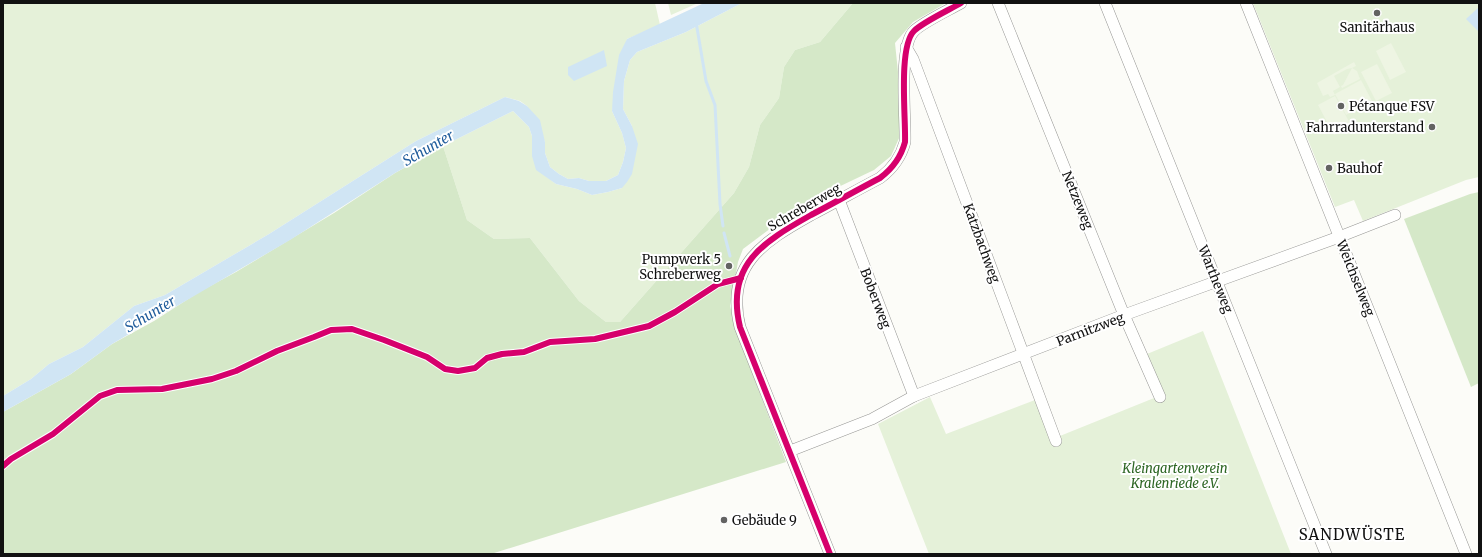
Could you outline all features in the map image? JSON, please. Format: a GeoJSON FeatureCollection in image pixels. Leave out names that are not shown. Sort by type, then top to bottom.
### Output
{"type":"FeatureCollection","features":[{"type":"Feature","properties":{"kind":"street","name":"Schreberweg"},"geometry":{"type":"LineString","coordinates":[[830,554],[740,327],[736,306],[737,296],[745,268],[759,250],[774,237],[886,174],[891,169],[901,154],[905,142],[904,68],[906,47],[913,32],[961,3]]}},
{"type":"Feature","properties":{"kind":"street","name":"Netzeweg"},"geometry":{"type":"LineString","coordinates":[[998,3],[1124,315],[1160,397]]}},
{"type":"Feature","properties":{"kind":"street","name":"Wartheweg"},"geometry":{"type":"LineString","coordinates":[[1105,3],[1326,554]]}},
{"type":"Feature","properties":{"kind":"street","name":"Weichselweg"},"geometry":{"type":"LineString","coordinates":[[1246,3],[1466,554]]}},
{"type":"Feature","properties":{"kind":"street","name":"Katzbachweg"},"geometry":{"type":"LineString","coordinates":[[906,47],[914,59],[1056,441]]}},
{"type":"Feature","properties":{"kind":"street","name":"Boberweg"},"geometry":{"type":"LineString","coordinates":[[839,200],[914,396]]}},
{"type":"Feature","properties":{"kind":"street","name":"Parnitzweg"},"geometry":{"type":"LineString","coordinates":[[790,451],[872,419],[914,396],[1124,315],[1340,237],[1395,214]]}},
{"type":"Feature","properties":{"kind":"green space"},"geometry":{"type":"Polygon","coordinates":[[[3,3],[655,3],[660,25],[627,39],[612,111],[622,133],[626,148],[618,175],[606,181],[589,181],[579,178],[568,179],[559,174],[550,167],[545,153],[545,142],[527,106],[520,101],[505,97],[416,141],[269,234],[165,295],[134,306],[83,347],[49,364],[31,379],[3,396],[3,3]]]}},
{"type":"Feature","properties":{"kind":"green space"},"geometry":{"type":"Polygon","coordinates":[[[668,3],[698,3],[671,15],[668,3]]]}},
{"type":"Feature","properties":{"kind":"green space"},"geometry":{"type":"Polygon","coordinates":[[[742,3],[853,3],[820,42],[795,50],[784,67],[779,98],[760,125],[749,167],[734,193],[620,322],[606,322],[579,301],[530,238],[494,239],[467,220],[443,146],[513,111],[529,127],[532,136],[532,145],[547,177],[556,184],[577,189],[592,195],[622,188],[632,126],[623,109],[624,81],[630,60],[637,52],[686,32],[742,3]]]}},
{"type":"Feature","properties":{"kind":"green space"},"geometry":{"type":"Polygon","coordinates":[[[853,3],[946,3],[913,22],[895,43],[898,72],[900,136],[891,156],[874,170],[830,191],[787,216],[743,249],[738,262],[730,306],[739,338],[786,462],[491,554],[3,554],[3,412],[71,374],[112,344],[154,321],[199,292],[236,272],[334,213],[395,173],[443,146],[467,220],[494,239],[530,238],[579,301],[606,322],[620,322],[734,193],[749,167],[760,125],[779,98],[784,67],[795,50],[820,42],[853,3]]]}},
{"type":"Feature","properties":{"kind":"green space"},"geometry":{"type":"Polygon","coordinates":[[[1253,3],[1479,3],[1479,177],[1466,180],[1363,221],[1354,200],[1335,207],[1253,3]]]}},
{"type":"Feature","properties":{"kind":"green space"},"geometry":{"type":"Polygon","coordinates":[[[1391,43],[1406,72],[1390,80],[1376,51],[1391,43]]]}},
{"type":"Feature","properties":{"kind":"green space"},"geometry":{"type":"Polygon","coordinates":[[[1354,62],[1356,66],[1334,76],[1340,87],[1333,91],[1335,95],[1330,97],[1328,94],[1323,96],[1317,83],[1354,62]]]}},
{"type":"Feature","properties":{"kind":"green space"},"geometry":{"type":"Polygon","coordinates":[[[1377,64],[1392,93],[1376,101],[1361,72],[1377,64]]]}},
{"type":"Feature","properties":{"kind":"green space"},"geometry":{"type":"Polygon","coordinates":[[[1352,68],[1357,71],[1360,79],[1342,88],[1341,86],[1352,68]]]}},
{"type":"Feature","properties":{"kind":"green space"},"geometry":{"type":"Polygon","coordinates":[[[1361,80],[1372,101],[1346,115],[1335,94],[1361,80]]]}},
{"type":"Feature","properties":{"kind":"green space"},"geometry":{"type":"Polygon","coordinates":[[[1335,96],[1351,125],[1334,135],[1318,105],[1335,96]]]}},
{"type":"Feature","properties":{"kind":"green space"},"geometry":{"type":"Polygon","coordinates":[[[1479,192],[1479,383],[1471,387],[1404,219],[1479,192]]]}},
{"type":"Feature","properties":{"kind":"green space","name":"Kleingartenverein Kralenriede e.V."},"geometry":{"type":"Polygon","coordinates":[[[1203,331],[1291,554],[929,554],[878,424],[930,397],[946,434],[1035,400],[1050,440],[1164,394],[1147,354],[1203,331]]]}},
{"type":"Feature","properties":{"kind":"water","name":"Schunter"},"geometry":{"type":"Polygon","coordinates":[[[704,3],[742,3],[686,32],[637,52],[630,60],[624,81],[623,109],[632,126],[638,144],[632,174],[622,188],[592,195],[577,189],[556,184],[536,170],[532,156],[532,136],[529,127],[513,111],[443,146],[395,173],[290,240],[112,344],[71,374],[3,412],[3,396],[31,379],[49,364],[83,347],[134,306],[165,295],[269,234],[416,141],[505,97],[519,101],[527,106],[540,120],[545,142],[545,153],[550,167],[559,174],[568,179],[579,178],[589,181],[606,181],[618,175],[626,148],[622,133],[612,111],[613,92],[619,55],[627,39],[704,3]]]}},
{"type":"Feature","properties":{"kind":"water"},"geometry":{"type":"Polygon","coordinates":[[[1479,7],[1479,32],[1466,19],[1479,7]]]}},
{"type":"Feature","properties":{"kind":"water"},"geometry":{"type":"Polygon","coordinates":[[[604,50],[607,66],[574,81],[568,75],[568,67],[604,50]]]}},
{"type":"Feature","properties":{"kind":"waterway"},"geometry":{"type":"LineString","coordinates":[[696,22],[706,81],[715,105],[720,204],[723,226]]}},
{"type":"Feature","properties":{"kind":"waterway"},"geometry":{"type":"LineString","coordinates":[[724,233],[730,256]]}},
{"type":"Feature","properties":{"kind":"cycle path"},"geometry":{"type":"LineString","coordinates":[[830,554],[740,327],[737,305],[738,287],[743,271],[763,246],[811,215],[880,178],[892,167],[901,153],[905,142],[904,67],[909,39],[918,28],[961,3]]}},
{"type":"Feature","properties":{"kind":"cycle path"},"geometry":{"type":"LineString","coordinates":[[3,466],[11,459],[53,434],[100,396],[117,390],[162,389],[212,379],[236,371],[277,351],[331,330],[352,329],[427,357],[445,369],[458,371],[475,368],[487,358],[502,354],[524,352],[550,342],[595,339],[649,326],[675,312],[718,284],[741,278]]}},
{"type":"Feature","properties":{"kind":"place","name":"Sanitärhaus"},"geometry":{"type":"Point","coordinates":[1377,13]}},
{"type":"Feature","properties":{"kind":"place","name":"Pétanque FSV"},"geometry":{"type":"Point","coordinates":[1341,106]}},
{"type":"Feature","properties":{"kind":"place","name":"Fahrradunterstand"},"geometry":{"type":"Point","coordinates":[1432,127]}},
{"type":"Feature","properties":{"kind":"place","name":"Bauhof"},"geometry":{"type":"Point","coordinates":[1329,168]}},
{"type":"Feature","properties":{"kind":"place","name":"Pumpwerk 5 Schreberweg"},"geometry":{"type":"Point","coordinates":[729,266]}},
{"type":"Feature","properties":{"kind":"place","name":"Gebäude 9"},"geometry":{"type":"Point","coordinates":[724,520]}},
{"type":"Feature","properties":{"kind":"district","name":"SANDWÜSTE"},"geometry":{"type":"Point","coordinates":[1352,535]}}]}
